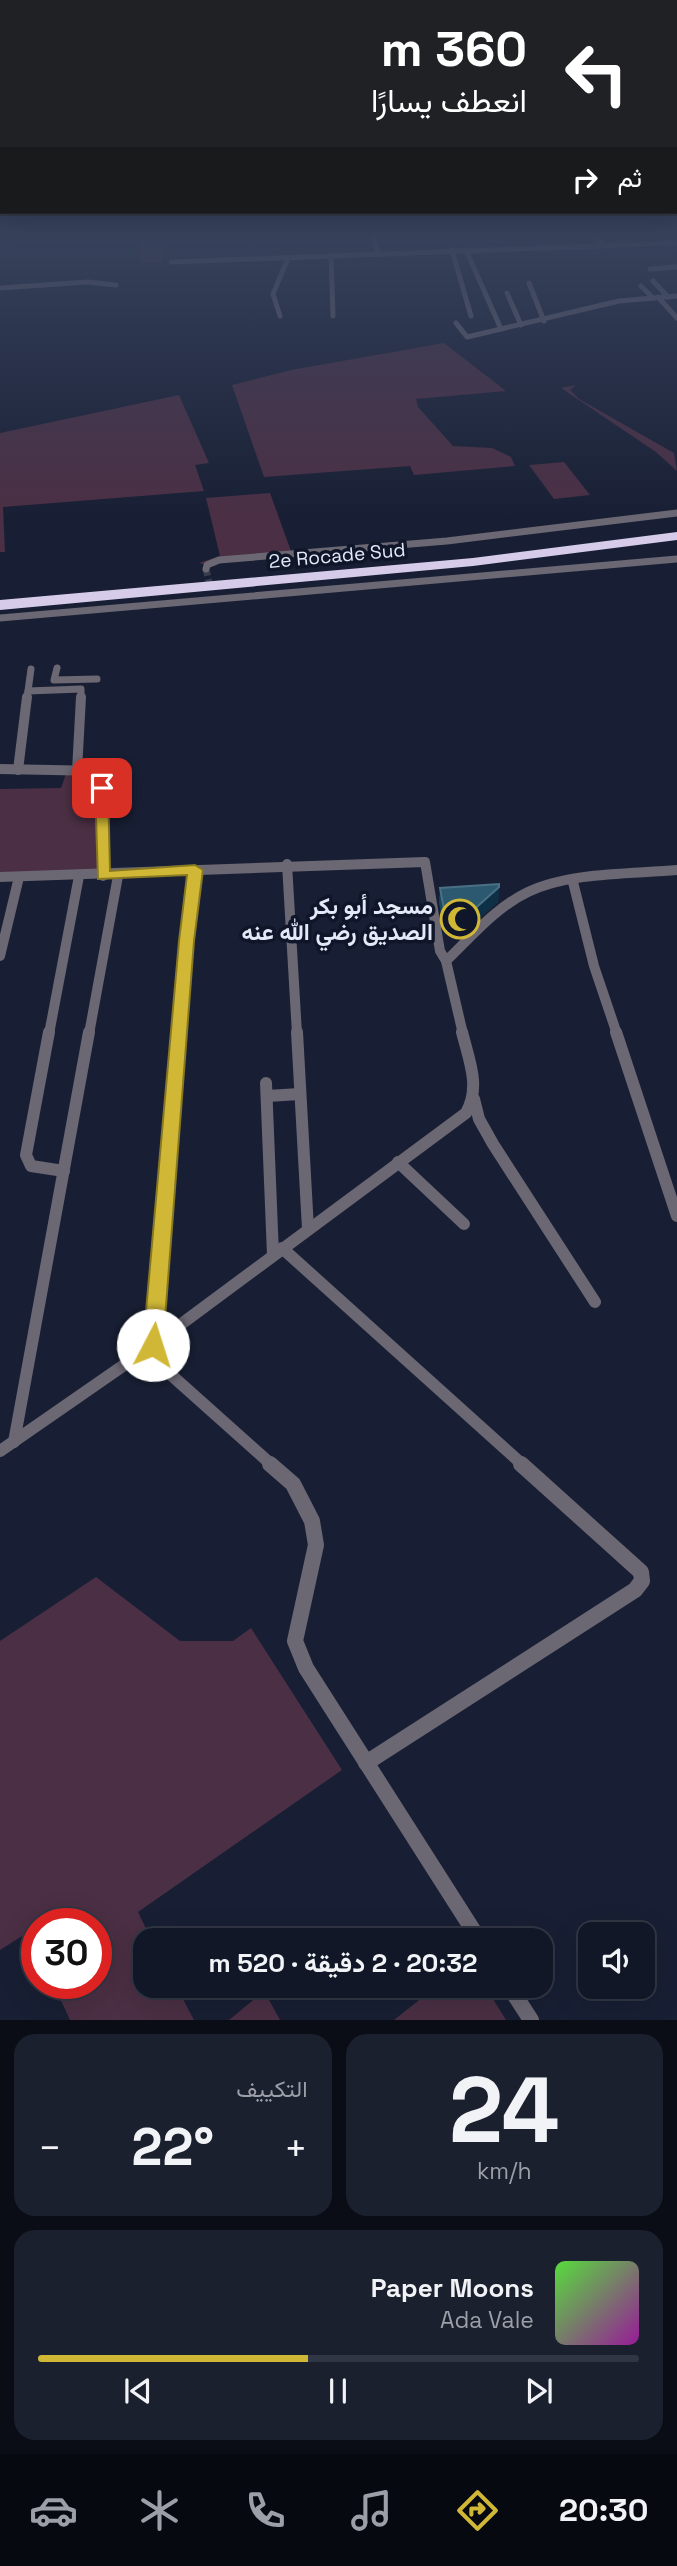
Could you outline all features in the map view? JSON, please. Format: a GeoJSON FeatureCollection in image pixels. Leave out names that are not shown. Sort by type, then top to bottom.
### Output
{"type":"FeatureCollection","features":[{"type":"Feature","properties":{"kind":"highway","name":"2e Rocade Sud"},"geometry":{"type":"LineString","coordinates":[[0,593],[492,548],[677,525]]}},
{"type":"Feature","properties":{"kind":"highway","name":"2e Rocade Sud"},"geometry":{"type":"LineString","coordinates":[[0,605],[473,562],[677,536]]}},
{"type":"Feature","properties":{"kind":"street"},"geometry":{"type":"LineString","coordinates":[[462,330],[467,337],[496,330]]}},
{"type":"Feature","properties":{"kind":"street"},"geometry":{"type":"LineString","coordinates":[[206,569],[207,565],[219,560],[447,541],[677,513]]}},
{"type":"Feature","properties":{"kind":"street"},"geometry":{"type":"LineString","coordinates":[[0,618],[677,559]]}},
{"type":"Feature","properties":{"kind":"street"},"geometry":{"type":"LineString","coordinates":[[211,590],[213,601]]}},
{"type":"Feature","properties":{"kind":"street"},"geometry":{"type":"LineString","coordinates":[[57,668],[54,680],[77,685],[81,689],[77,771]]}},
{"type":"Feature","properties":{"kind":"street"},"geometry":{"type":"LineString","coordinates":[[18,770],[31,669]]}},
{"type":"Feature","properties":{"kind":"street"},"geometry":{"type":"LineString","coordinates":[[28,691],[97,680]]}},
{"type":"Feature","properties":{"kind":"street"},"geometry":{"type":"LineString","coordinates":[[0,769],[102,771],[103,876]]}},
{"type":"Feature","properties":{"kind":"street"},"geometry":{"type":"LineString","coordinates":[[0,877],[118,876],[287,864],[425,862],[440,951],[446,961],[474,1082],[474,1099],[479,1119],[595,1302]]}},
{"type":"Feature","properties":{"kind":"street"},"geometry":{"type":"LineString","coordinates":[[287,864],[308,1228]]}},
{"type":"Feature","properties":{"kind":"street"},"geometry":{"type":"LineString","coordinates":[[195,870],[186,941],[153,1345],[160,1365],[293,1484],[312,1521],[316,1545],[295,1641],[306,1668],[472,1928]]}},
{"type":"Feature","properties":{"kind":"street"},"geometry":{"type":"LineString","coordinates":[[446,961],[528,892],[551,884],[677,870]]}},
{"type":"Feature","properties":{"kind":"street"},"geometry":{"type":"LineString","coordinates":[[64,1171],[31,1166],[26,1155],[79,876]]}},
{"type":"Feature","properties":{"kind":"street"},"geometry":{"type":"LineString","coordinates":[[14,1442],[118,876]]}},
{"type":"Feature","properties":{"kind":"street"},"geometry":{"type":"LineString","coordinates":[[0,956],[19,877]]}},
{"type":"Feature","properties":{"kind":"street"},"geometry":{"type":"LineString","coordinates":[[573,882],[594,966],[677,1216]]}},
{"type":"Feature","properties":{"kind":"street"},"geometry":{"type":"LineString","coordinates":[[266,1083],[277,1251],[641,1572],[642,1581],[635,1590],[366,1763]]}},
{"type":"Feature","properties":{"kind":"street"},"geometry":{"type":"LineString","coordinates":[[267,1096],[300,1094]]}},
{"type":"Feature","properties":{"kind":"street"},"geometry":{"type":"LineString","coordinates":[[0,1451],[153,1345],[466,1113],[474,1099]]}},
{"type":"Feature","properties":{"kind":"street"},"geometry":{"type":"LineString","coordinates":[[398,1162],[464,1224]]}},
{"type":"Feature","properties":{"kind":"street"},"geometry":{"type":"LineString","coordinates":[[517,1998],[531,2020]]}},
{"type":"Feature","properties":{"kind":"shaded area"},"geometry":{"type":"Polygon","coordinates":[[[444,343],[506,391],[416,399],[418,407],[453,446],[492,448],[511,457],[515,466],[414,475],[410,466],[264,477],[232,385],[291,370],[444,343]]]}},
{"type":"Feature","properties":{"kind":"shaded area"},"geometry":{"type":"Polygon","coordinates":[[[576,385],[570,390],[579,399],[674,453],[677,471],[656,452],[561,388],[576,385]]]}},
{"type":"Feature","properties":{"kind":"shaded area"},"geometry":{"type":"Polygon","coordinates":[[[179,395],[209,463],[195,465],[204,491],[3,507],[5,552],[0,552],[0,433],[179,395]]]}},
{"type":"Feature","properties":{"kind":"shaded area"},"geometry":{"type":"Polygon","coordinates":[[[564,462],[590,495],[554,499],[529,465],[564,462]]]}},
{"type":"Feature","properties":{"kind":"shaded area"},"geometry":{"type":"Polygon","coordinates":[[[270,493],[292,554],[207,565],[199,563],[220,556],[206,498],[270,493]]]}},
{"type":"Feature","properties":{"kind":"shaded area"},"geometry":{"type":"Polygon","coordinates":[[[66,774],[86,774],[85,788],[102,788],[103,876],[0,877],[0,789],[61,788],[66,774]]]}},
{"type":"Feature","properties":{"kind":"shaded area"},"geometry":{"type":"Polygon","coordinates":[[[96,1577],[180,1641],[233,1641],[251,1628],[342,1770],[138,1912],[146,1928],[133,1928],[133,1998],[182,1998],[194,2020],[70,2020],[60,1999],[112,1999],[112,1908],[21,1908],[21,1937],[0,1950],[0,1641],[96,1577]]]}},
{"type":"Feature","properties":{"kind":"shaded area"},"geometry":{"type":"Polygon","coordinates":[[[256,1998],[268,1998],[280,2020],[229,2020],[256,1998]]]}},
{"type":"Feature","properties":{"kind":"shaded area"},"geometry":{"type":"Polygon","coordinates":[[[422,1998],[492,1998],[506,2020],[394,2020],[422,1998]]]}},
{"type":"Feature","properties":{"kind":"building"},"geometry":{"type":"Polygon","coordinates":[[[499,884],[499,887],[470,913],[445,915],[440,888],[499,884]]]}},
{"type":"Feature","properties":{"kind":"tunnel"},"geometry":{"type":"LineString","coordinates":[[206,569],[211,590]]}},
{"type":"Feature","properties":{"kind":"place","name":"مسجد أبو بكر الصديق رضي الله عنه"},"geometry":{"type":"Point","coordinates":[460,919]}},
{"type":"Feature","properties":{"kind":"route"},"geometry":{"type":"LineString","coordinates":[[102,788],[103,876],[195,870],[186,941],[153,1345]]}}]}
